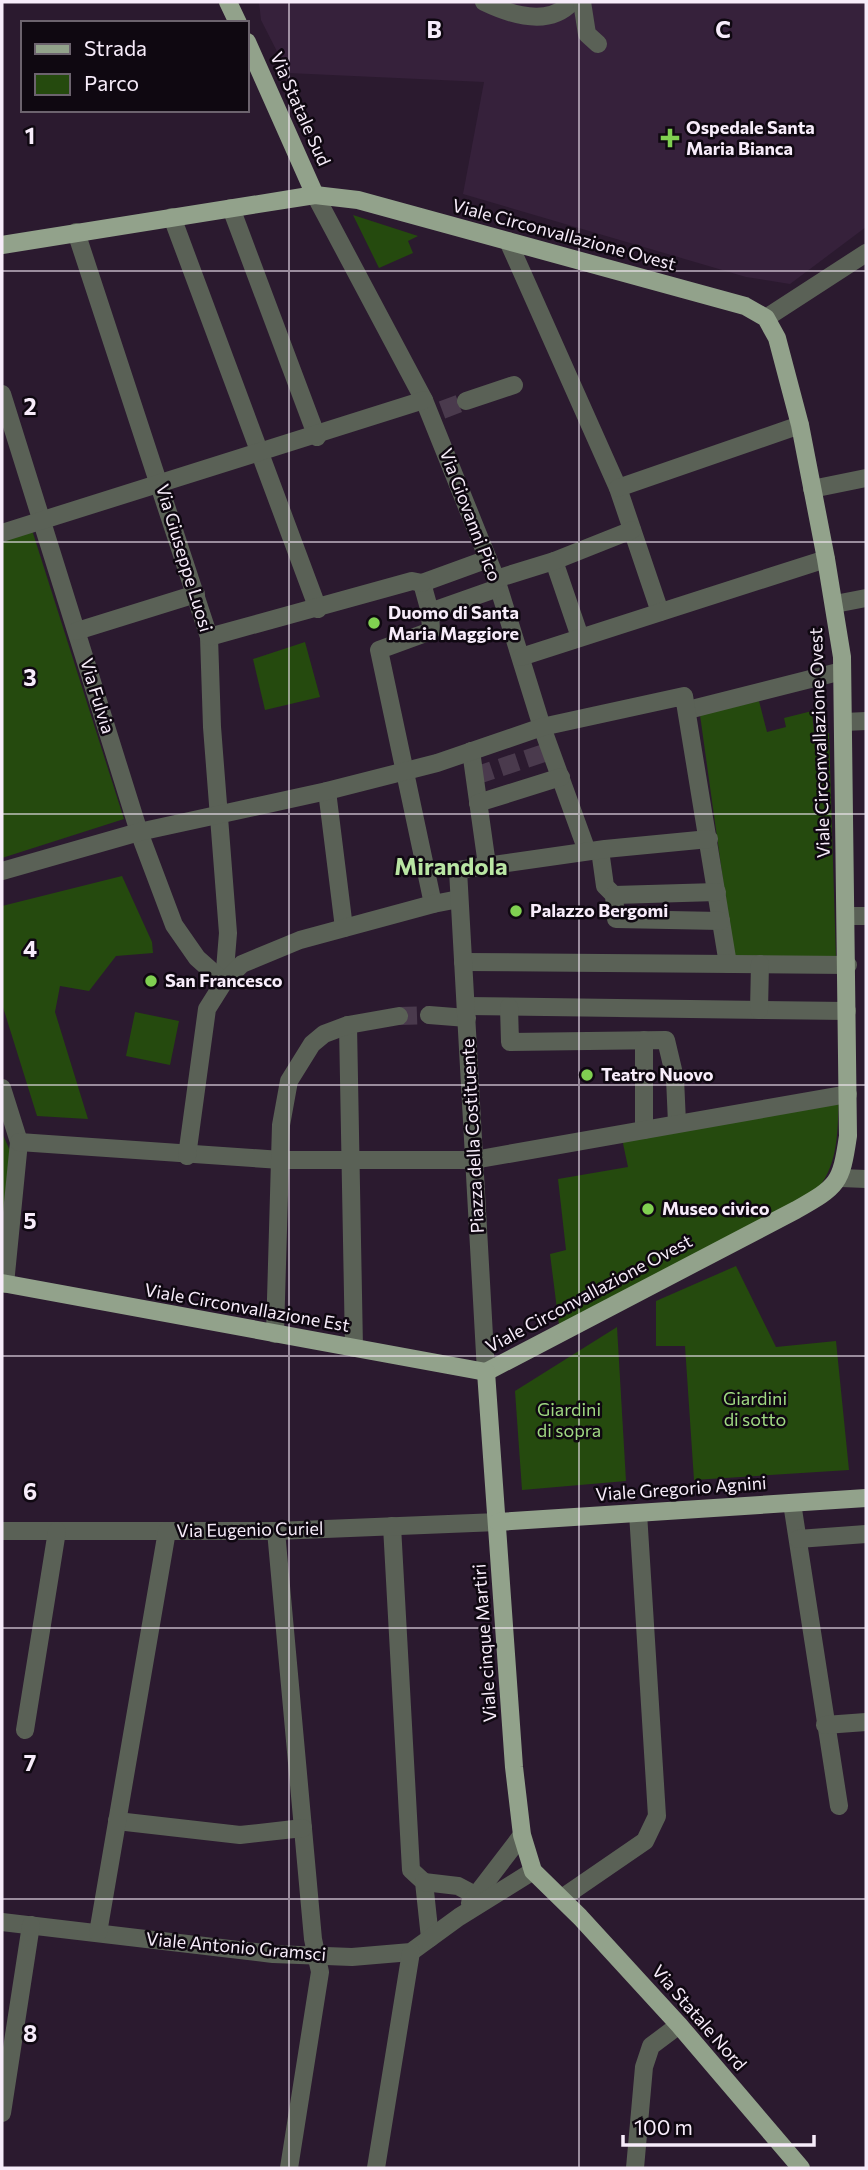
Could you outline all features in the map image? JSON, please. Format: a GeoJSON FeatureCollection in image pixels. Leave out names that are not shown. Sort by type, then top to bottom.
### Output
{"type":"FeatureCollection","features":[{"type":"Feature","properties":{"kind":"main road"},"geometry":{"type":"LineString","coordinates":[[228,2],[237,21]]}},
{"type":"Feature","properties":{"kind":"main road","name":"Via Statale Sud"},"geometry":{"type":"LineString","coordinates":[[248,44],[315,195]]}},
{"type":"Feature","properties":{"kind":"main road","name":"Viale Circonvallazione Ovest"},"geometry":{"type":"LineString","coordinates":[[2,245],[315,195],[358,200],[745,306],[766,318],[777,338],[800,425],[835,604],[842,671],[848,965],[848,1136],[841,1178],[824,1194],[796,1210],[486,1372]]}},
{"type":"Feature","properties":{"kind":"main road","name":"Viale Circonvallazione Est"},"geometry":{"type":"LineString","coordinates":[[4,1284],[486,1372]]}},
{"type":"Feature","properties":{"kind":"main road","name":"Viale cinque Martiri"},"geometry":{"type":"LineString","coordinates":[[486,1372],[522,1835],[533,1871]]}},
{"type":"Feature","properties":{"kind":"main road","name":"Viale Gregorio Agnini"},"geometry":{"type":"LineString","coordinates":[[498,1522],[866,1498]]}},
{"type":"Feature","properties":{"kind":"main road"},"geometry":{"type":"LineString","coordinates":[[533,1871],[562,1898]]}},
{"type":"Feature","properties":{"kind":"main road","name":"Via Statale Nord"},"geometry":{"type":"LineString","coordinates":[[562,1898],[679,2025],[801,2168]]}},
{"type":"Feature","properties":{"kind":"street"},"geometry":{"type":"LineString","coordinates":[[484,2],[538,17],[557,15],[572,2]]}},
{"type":"Feature","properties":{"kind":"street"},"geometry":{"type":"LineString","coordinates":[[582,2],[587,34],[598,44]]}},
{"type":"Feature","properties":{"kind":"street","name":"Via Giovanni Pico"},"geometry":{"type":"LineString","coordinates":[[315,195],[432,408],[497,584],[542,727],[605,886],[614,895],[615,919],[721,920]]}},
{"type":"Feature","properties":{"kind":"street"},"geometry":{"type":"LineString","coordinates":[[231,208],[317,436]]}},
{"type":"Feature","properties":{"kind":"street"},"geometry":{"type":"LineString","coordinates":[[172,217],[318,609]]}},
{"type":"Feature","properties":{"kind":"street","name":"Via Giuseppe Luosi"},"geometry":{"type":"LineString","coordinates":[[76,232],[209,638],[212,727],[228,933],[224,982]]}},
{"type":"Feature","properties":{"kind":"street"},"geometry":{"type":"LineString","coordinates":[[508,241],[618,488],[660,612]]}},
{"type":"Feature","properties":{"kind":"street"},"geometry":{"type":"LineString","coordinates":[[766,318],[866,253]]}},
{"type":"Feature","properties":{"kind":"street"},"geometry":{"type":"LineString","coordinates":[[466,401],[514,385]]}},
{"type":"Feature","properties":{"kind":"street","name":"Via Fulvia"},"geometry":{"type":"LineString","coordinates":[[2,394],[139,832],[174,925],[197,958],[224,982]]}},
{"type":"Feature","properties":{"kind":"street"},"geometry":{"type":"LineString","coordinates":[[2,533],[160,482],[317,436],[432,408]]}},
{"type":"Feature","properties":{"kind":"street"},"geometry":{"type":"LineString","coordinates":[[618,488],[800,425]]}},
{"type":"Feature","properties":{"kind":"street"},"geometry":{"type":"LineString","coordinates":[[812,489],[866,478]]}},
{"type":"Feature","properties":{"kind":"street"},"geometry":{"type":"LineString","coordinates":[[430,612],[632,530]]}},
{"type":"Feature","properties":{"kind":"street"},"geometry":{"type":"LineString","coordinates":[[209,638],[412,582],[422,583],[488,559]]}},
{"type":"Feature","properties":{"kind":"street"},"geometry":{"type":"LineString","coordinates":[[521,657],[826,559]]}},
{"type":"Feature","properties":{"kind":"street"},"geometry":{"type":"LineString","coordinates":[[554,561],[580,637]]}},
{"type":"Feature","properties":{"kind":"street"},"geometry":{"type":"LineString","coordinates":[[422,583],[430,612],[431,631],[379,650],[433,904]]}},
{"type":"Feature","properties":{"kind":"street"},"geometry":{"type":"LineString","coordinates":[[77,631],[196,594]]}},
{"type":"Feature","properties":{"kind":"street"},"geometry":{"type":"LineString","coordinates":[[835,604],[866,598]]}},
{"type":"Feature","properties":{"kind":"street"},"geometry":{"type":"LineString","coordinates":[[688,709],[842,671]]}},
{"type":"Feature","properties":{"kind":"street"},"geometry":{"type":"LineString","coordinates":[[2,871],[139,832],[327,791],[403,771],[542,727],[684,696],[728,964]]}},
{"type":"Feature","properties":{"kind":"street"},"geometry":{"type":"LineString","coordinates":[[844,722],[866,721]]}},
{"type":"Feature","properties":{"kind":"street"},"geometry":{"type":"LineString","coordinates":[[471,751],[487,865],[709,839]]}},
{"type":"Feature","properties":{"kind":"street"},"geometry":{"type":"LineString","coordinates":[[478,803],[561,777]]}},
{"type":"Feature","properties":{"kind":"street"},"geometry":{"type":"LineString","coordinates":[[327,791],[344,928]]}},
{"type":"Feature","properties":{"kind":"street","name":"Piazza della Costituente"},"geometry":{"type":"LineString","coordinates":[[486,1372],[458,870],[487,865]]}},
{"type":"Feature","properties":{"kind":"street"},"geometry":{"type":"LineString","coordinates":[[614,895],[717,891]]}},
{"type":"Feature","properties":{"kind":"street"},"geometry":{"type":"LineString","coordinates":[[187,1156],[207,1009],[224,982],[242,964],[300,940],[433,904],[459,900]]}},
{"type":"Feature","properties":{"kind":"street"},"geometry":{"type":"LineString","coordinates":[[847,916],[866,916]]}},
{"type":"Feature","properties":{"kind":"street"},"geometry":{"type":"LineString","coordinates":[[463,961],[848,965]]}},
{"type":"Feature","properties":{"kind":"street"},"geometry":{"type":"LineString","coordinates":[[759,1010],[760,964]]}},
{"type":"Feature","properties":{"kind":"street"},"geometry":{"type":"LineString","coordinates":[[509,1007],[510,1042],[666,1040],[675,1078],[677,1123]]}},
{"type":"Feature","properties":{"kind":"street"},"geometry":{"type":"LineString","coordinates":[[429,1014],[509,1007],[848,1012]]}},
{"type":"Feature","properties":{"kind":"street"},"geometry":{"type":"LineString","coordinates":[[275,1334],[283,1104],[289,1081],[312,1044],[324,1034],[348,1025],[399,1016]]}},
{"type":"Feature","properties":{"kind":"street"},"geometry":{"type":"LineString","coordinates":[[348,1025],[354,1348]]}},
{"type":"Feature","properties":{"kind":"street"},"geometry":{"type":"LineString","coordinates":[[644,1040],[644,1130]]}},
{"type":"Feature","properties":{"kind":"street"},"geometry":{"type":"LineString","coordinates":[[2,1088],[19,1142],[4,1284]]}},
{"type":"Feature","properties":{"kind":"street"},"geometry":{"type":"LineString","coordinates":[[19,1142],[187,1156],[350,1163],[474,1160],[848,1094]]}},
{"type":"Feature","properties":{"kind":"street"},"geometry":{"type":"LineString","coordinates":[[841,1178],[866,1179]]}},
{"type":"Feature","properties":{"kind":"street"},"geometry":{"type":"LineString","coordinates":[[792,1503],[839,1806]]}},
{"type":"Feature","properties":{"kind":"street"},"geometry":{"type":"LineString","coordinates":[[562,1898],[645,1841],[656,1816],[638,1513]]}},
{"type":"Feature","properties":{"kind":"street","name":"Via Eugenio Curiel"},"geometry":{"type":"LineString","coordinates":[[2,1531],[276,1531],[498,1522]]}},
{"type":"Feature","properties":{"kind":"street"},"geometry":{"type":"LineString","coordinates":[[392,1526],[411,1870],[424,1882],[458,1886],[477,1896]]}},
{"type":"Feature","properties":{"kind":"street"},"geometry":{"type":"LineString","coordinates":[[25,1730],[57,1531]]}},
{"type":"Feature","properties":{"kind":"street"},"geometry":{"type":"LineString","coordinates":[[98,1933],[167,1531]]}},
{"type":"Feature","properties":{"kind":"street"},"geometry":{"type":"LineString","coordinates":[[276,1531],[303,1828],[320,1972],[289,2168]]}},
{"type":"Feature","properties":{"kind":"street"},"geometry":{"type":"LineString","coordinates":[[798,1539],[866,1534]]}},
{"type":"Feature","properties":{"kind":"street"},"geometry":{"type":"LineString","coordinates":[[825,1725],[866,1722]]}},
{"type":"Feature","properties":{"kind":"street"},"geometry":{"type":"LineString","coordinates":[[117,1821],[240,1835],[303,1828]]}},
{"type":"Feature","properties":{"kind":"street"},"geometry":{"type":"LineString","coordinates":[[459,1917],[522,1835]]}},
{"type":"Feature","properties":{"kind":"street"},"geometry":{"type":"LineString","coordinates":[[376,2168],[411,1952],[459,1917],[533,1871]]}},
{"type":"Feature","properties":{"kind":"street"},"geometry":{"type":"LineString","coordinates":[[424,1882],[430,1938]]}},
{"type":"Feature","properties":{"kind":"street","name":"Viale Antonio Gramsci"},"geometry":{"type":"LineString","coordinates":[[2,1922],[273,1954],[352,1958],[411,1952]]}},
{"type":"Feature","properties":{"kind":"street"},"geometry":{"type":"LineString","coordinates":[[2,2113],[31,1925]]}},
{"type":"Feature","properties":{"kind":"street"},"geometry":{"type":"LineString","coordinates":[[635,2168],[644,2067],[651,2046],[679,2025]]}},
{"type":"Feature","properties":{"kind":"shaded area","name":"Ospedale Santa Maria Bianca"},"geometry":{"type":"Polygon","coordinates":[[[259,2],[866,2],[866,227],[790,284],[746,277],[463,194],[484,82],[288,73],[261,20],[259,2]]]}},
{"type":"Feature","properties":{"kind":"green space"},"geometry":{"type":"Polygon","coordinates":[[[353,215],[418,236],[408,241],[413,253],[379,268],[353,215]]]}},
{"type":"Feature","properties":{"kind":"green space"},"geometry":{"type":"Polygon","coordinates":[[[32,530],[124,819],[2,858],[2,540],[32,530]]]}},
{"type":"Feature","properties":{"kind":"green space"},"geometry":{"type":"Polygon","coordinates":[[[305,642],[320,697],[265,710],[253,659],[305,642]]]}},
{"type":"Feature","properties":{"kind":"green space"},"geometry":{"type":"Polygon","coordinates":[[[759,701],[767,732],[786,727],[784,718],[812,711],[814,733],[829,733],[836,959],[734,959],[700,715],[759,701]]]}},
{"type":"Feature","properties":{"kind":"green space"},"geometry":{"type":"Polygon","coordinates":[[[122,876],[152,942],[153,953],[116,956],[89,991],[60,986],[55,1012],[88,1119],[37,1116],[2,1004],[2,906],[122,876]]]}},
{"type":"Feature","properties":{"kind":"green space"},"geometry":{"type":"Polygon","coordinates":[[[135,1012],[179,1021],[170,1065],[126,1056],[135,1012]]]}},
{"type":"Feature","properties":{"kind":"green space"},"geometry":{"type":"Polygon","coordinates":[[[839,1099],[833,1157],[818,1189],[560,1333],[550,1254],[566,1250],[558,1179],[628,1167],[621,1134],[839,1099]]]}},
{"type":"Feature","properties":{"kind":"green space"},"geometry":{"type":"Polygon","coordinates":[[[2,1133],[12,1155],[2,1283],[2,1133]]]}},
{"type":"Feature","properties":{"kind":"green space","name":"Giardini di sotto"},"geometry":{"type":"Polygon","coordinates":[[[736,1266],[776,1347],[836,1341],[849,1470],[694,1480],[685,1346],[656,1346],[656,1301],[736,1266]]]}},
{"type":"Feature","properties":{"kind":"green space","name":"Giardini di sopra"},"geometry":{"type":"Polygon","coordinates":[[[617,1327],[626,1481],[522,1490],[515,1391],[617,1327]]]}},
{"type":"Feature","properties":{"kind":"tunnel"},"geometry":{"type":"LineString","coordinates":[[442,410],[466,401]]}},
{"type":"Feature","properties":{"kind":"tunnel"},"geometry":{"type":"LineString","coordinates":[[475,776],[550,751]]}},
{"type":"Feature","properties":{"kind":"tunnel"},"geometry":{"type":"LineString","coordinates":[[399,1016],[429,1015]]}},
{"type":"Feature","properties":{"kind":"place","name":"Ospedale Santa Maria Bianca"},"geometry":{"type":"Point","coordinates":[670,138]}},
{"type":"Feature","properties":{"kind":"place","name":"Duomo di Santa Maria Maggiore"},"geometry":{"type":"Point","coordinates":[374,623]}},
{"type":"Feature","properties":{"kind":"place","name":"Palazzo Bergomi"},"geometry":{"type":"Point","coordinates":[516,911]}},
{"type":"Feature","properties":{"kind":"place","name":"San Francesco"},"geometry":{"type":"Point","coordinates":[151,981]}},
{"type":"Feature","properties":{"kind":"place","name":"Teatro Nuovo"},"geometry":{"type":"Point","coordinates":[587,1075]}},
{"type":"Feature","properties":{"kind":"place","name":"Museo civico"},"geometry":{"type":"Point","coordinates":[648,1209]}},
{"type":"Feature","properties":{"kind":"district","name":"Mirandola"},"geometry":{"type":"Point","coordinates":[451,867]}}]}
